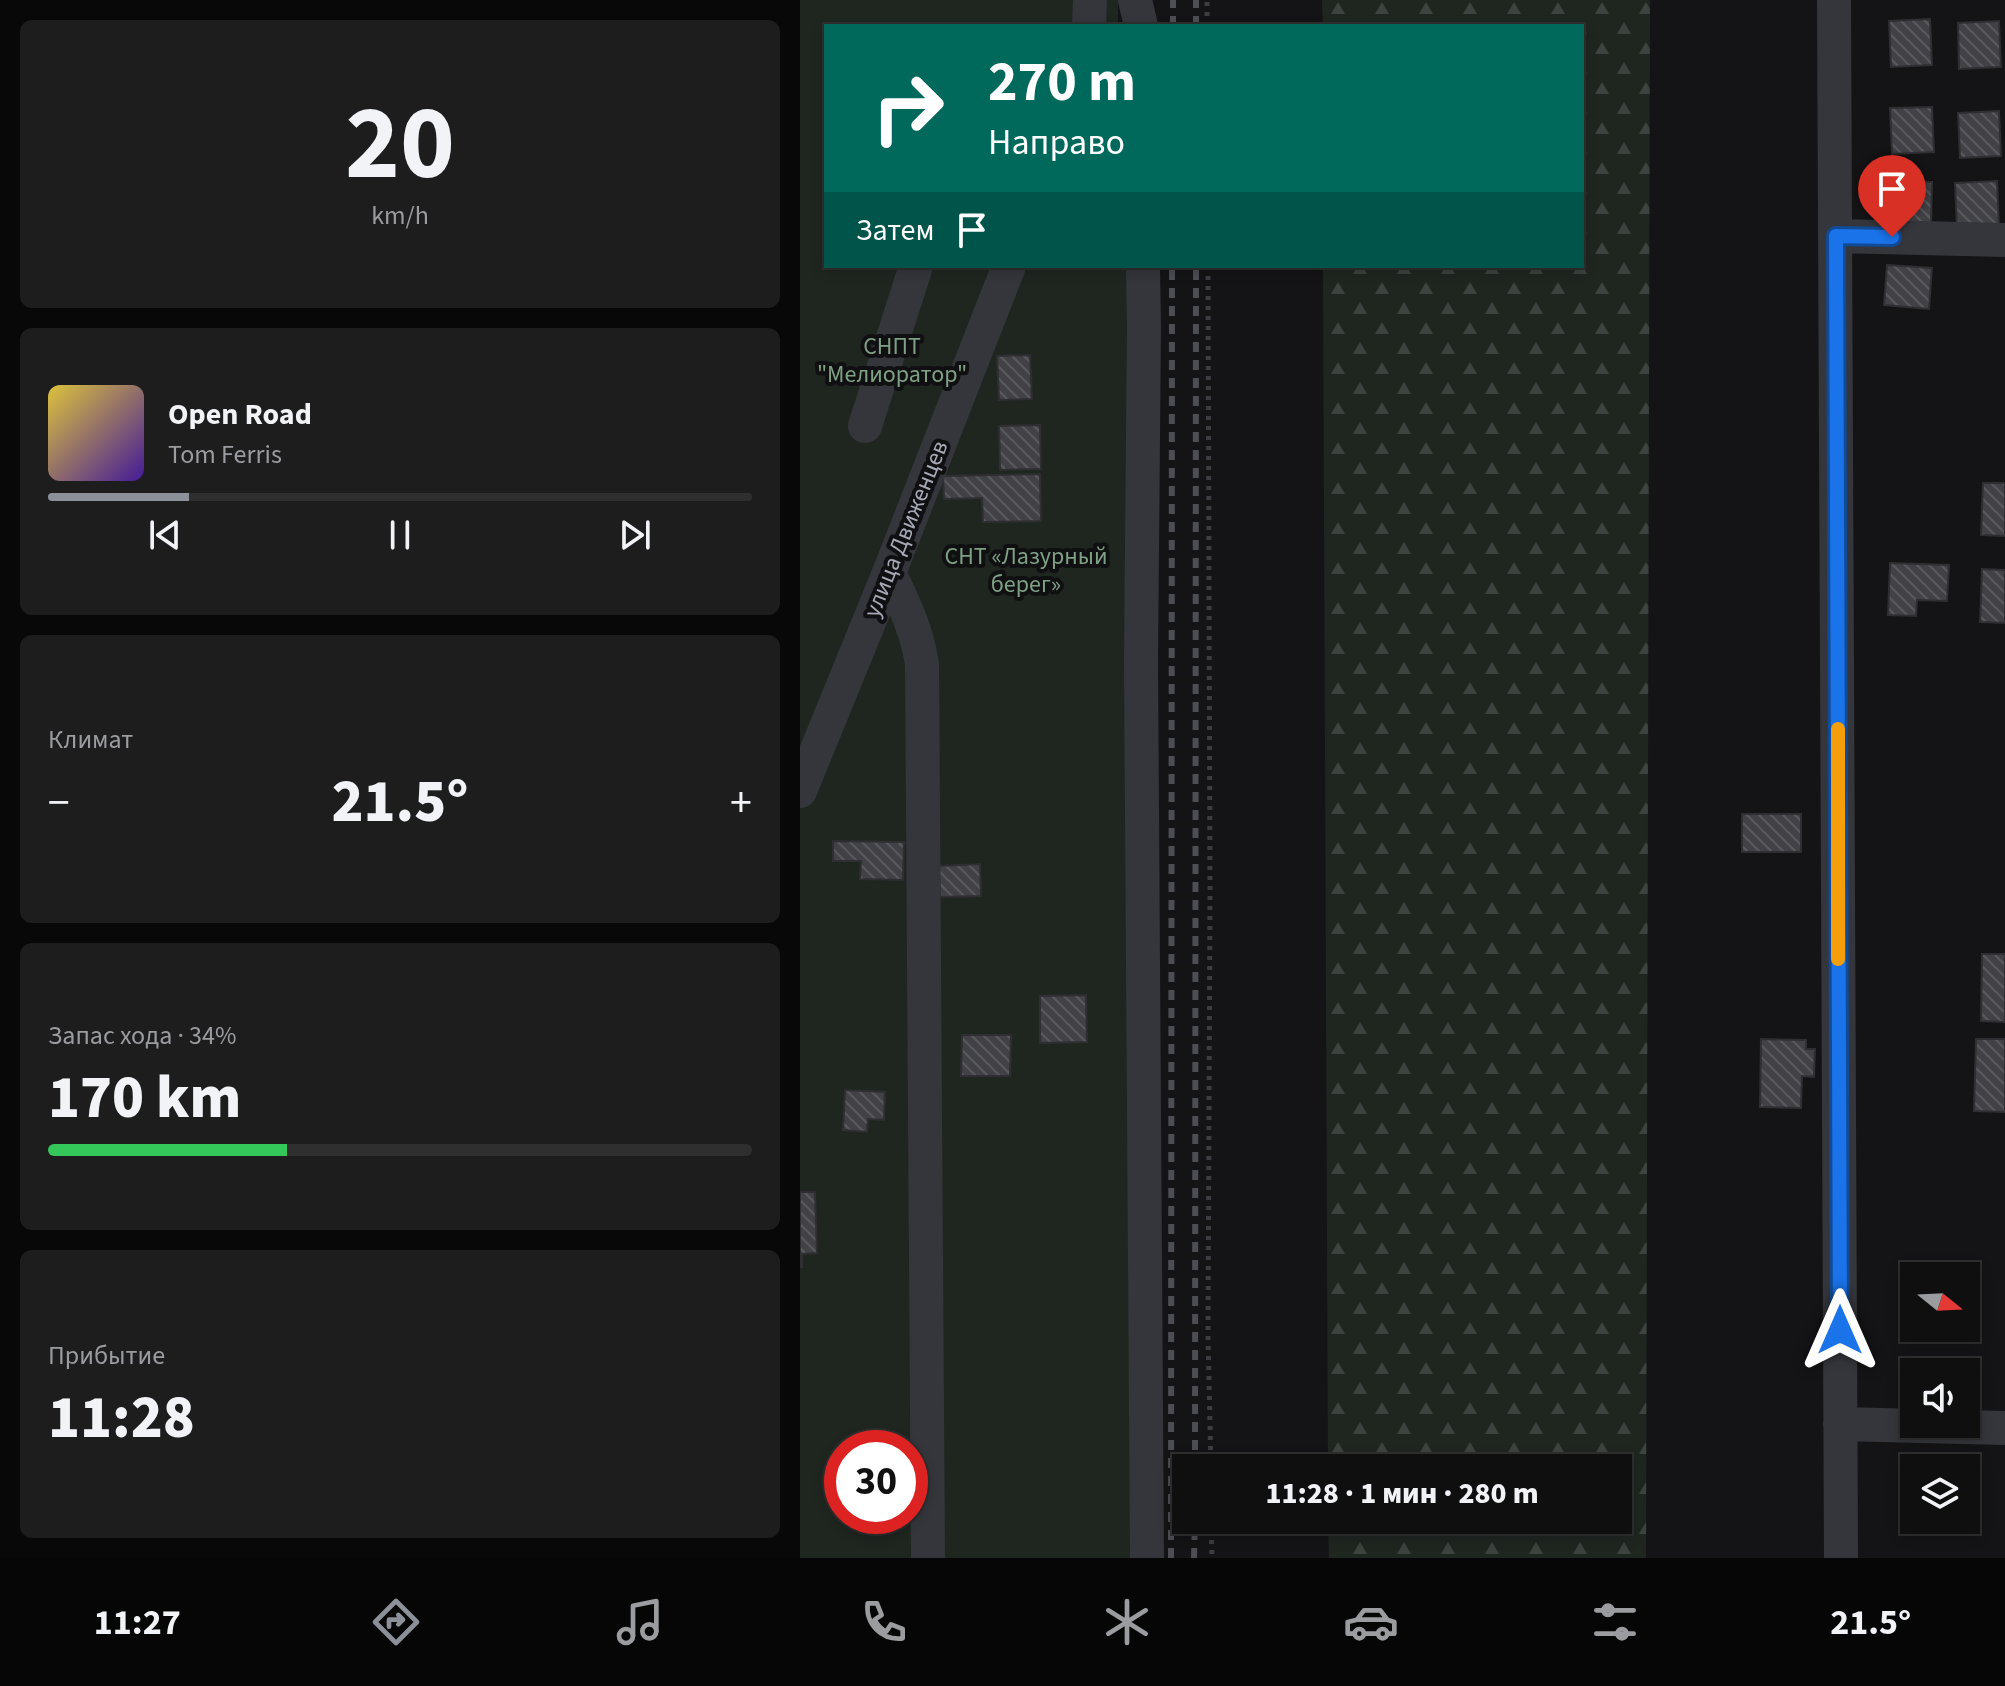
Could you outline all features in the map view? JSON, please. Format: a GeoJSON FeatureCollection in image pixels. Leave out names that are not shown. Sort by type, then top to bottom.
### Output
{"type":"FeatureCollection","features":[{"type":"Feature","properties":{"kind":"street"},"geometry":{"type":"LineString","coordinates":[[1089,24],[1090,0]]}},
{"type":"Feature","properties":{"kind":"street"},"geometry":{"type":"LineString","coordinates":[[1135,0],[1141,24]]}},
{"type":"Feature","properties":{"kind":"street"},"geometry":{"type":"LineString","coordinates":[[1834,0],[1841,1558]]}},
{"type":"Feature","properties":{"kind":"street"},"geometry":{"type":"LineString","coordinates":[[1836,236],[2005,240]]}},
{"type":"Feature","properties":{"kind":"street"},"geometry":{"type":"LineString","coordinates":[[865,426],[915,268]]}},
{"type":"Feature","properties":{"kind":"street","name":"улица Движенцев"},"geometry":{"type":"LineString","coordinates":[[800,791],[1008,268]]}},
{"type":"Feature","properties":{"kind":"street"},"geometry":{"type":"LineString","coordinates":[[1143,268],[1141,662],[1147,1558]]}},
{"type":"Feature","properties":{"kind":"street"},"geometry":{"type":"LineString","coordinates":[[889,573],[914,628],[923,684],[928,1558]]}},
{"type":"Feature","properties":{"kind":"street"},"geometry":{"type":"LineString","coordinates":[[1840,1424],[2005,1428]]}},
{"type":"Feature","properties":{"kind":"path"},"geometry":{"type":"LineString","coordinates":[[1207,0],[1207,24]]}},
{"type":"Feature","properties":{"kind":"path"},"geometry":{"type":"LineString","coordinates":[[1208,268],[1208,1336],[1211,1454]]}},
{"type":"Feature","properties":{"kind":"path"},"geometry":{"type":"LineString","coordinates":[[1211,1534],[1212,1558]]}},
{"type":"Feature","properties":{"kind":"green space"},"geometry":{"type":"Polygon","coordinates":[[[800,0],[1118,0],[1118,24],[824,24],[824,268],[1137,268],[1143,1558],[800,1558],[800,0]]]}},
{"type":"Feature","properties":{"kind":"green space"},"geometry":{"type":"Polygon","coordinates":[[[1322,0],[1650,0],[1646,1558],[1329,1558],[1328,1534],[1632,1534],[1632,1454],[1328,1454],[1323,268],[1584,268],[1584,24],[1323,24],[1322,0]]]}},
{"type":"Feature","properties":{"kind":"building"},"geometry":{"type":"Polygon","coordinates":[[[1930,19],[1932,65],[1891,67],[1889,21],[1930,19]]]}},
{"type":"Feature","properties":{"kind":"building"},"geometry":{"type":"Polygon","coordinates":[[[1999,21],[2001,67],[1959,69],[1958,23],[1999,21]]]}},
{"type":"Feature","properties":{"kind":"building"},"geometry":{"type":"Polygon","coordinates":[[[1932,107],[1934,152],[1892,154],[1890,108],[1932,107]]]}},
{"type":"Feature","properties":{"kind":"building"},"geometry":{"type":"Polygon","coordinates":[[[1999,111],[2001,156],[1960,158],[1958,113],[1999,111]]]}},
{"type":"Feature","properties":{"kind":"building"},"geometry":{"type":"Polygon","coordinates":[[[1890,181],[1932,182],[1931,228],[1889,227],[1890,181]]]}},
{"type":"Feature","properties":{"kind":"building"},"geometry":{"type":"Polygon","coordinates":[[[1997,181],[1999,226],[1957,228],[1955,183],[1997,181]]]}},
{"type":"Feature","properties":{"kind":"building"},"geometry":{"type":"Polygon","coordinates":[[[1887,265],[1932,268],[1929,309],[1884,305],[1887,265]]]}},
{"type":"Feature","properties":{"kind":"building"},"geometry":{"type":"Polygon","coordinates":[[[1030,355],[1032,399],[999,400],[997,356],[1030,355]]]}},
{"type":"Feature","properties":{"kind":"building"},"geometry":{"type":"Polygon","coordinates":[[[1040,425],[1041,469],[1000,470],[999,426],[1040,425]]]}},
{"type":"Feature","properties":{"kind":"building"},"geometry":{"type":"Polygon","coordinates":[[[1040,474],[1041,521],[983,522],[982,498],[944,499],[943,476],[1040,474]]]}},
{"type":"Feature","properties":{"kind":"building"},"geometry":{"type":"Polygon","coordinates":[[[1983,483],[2005,483],[2005,536],[1981,535],[1983,483]]]}},
{"type":"Feature","properties":{"kind":"building"},"geometry":{"type":"Polygon","coordinates":[[[1890,563],[1949,565],[1947,601],[1917,600],[1916,616],[1888,615],[1890,563]]]}},
{"type":"Feature","properties":{"kind":"building"},"geometry":{"type":"Polygon","coordinates":[[[1982,569],[2005,570],[2005,623],[1980,622],[1982,569]]]}},
{"type":"Feature","properties":{"kind":"building"},"geometry":{"type":"Polygon","coordinates":[[[1742,814],[1801,814],[1801,852],[1742,852],[1742,814]]]}},
{"type":"Feature","properties":{"kind":"building"},"geometry":{"type":"Polygon","coordinates":[[[833,841],[904,842],[903,880],[860,879],[861,861],[833,861],[833,841]]]}},
{"type":"Feature","properties":{"kind":"building"},"geometry":{"type":"Polygon","coordinates":[[[980,864],[981,896],[940,897],[939,866],[980,864]]]}},
{"type":"Feature","properties":{"kind":"building"},"geometry":{"type":"Polygon","coordinates":[[[1982,954],[2005,954],[2005,1022],[1981,1021],[1982,954]]]}},
{"type":"Feature","properties":{"kind":"building"},"geometry":{"type":"Polygon","coordinates":[[[1086,995],[1087,1042],[1040,1043],[1040,996],[1086,995]]]}},
{"type":"Feature","properties":{"kind":"building"},"geometry":{"type":"Polygon","coordinates":[[[962,1035],[1011,1035],[1010,1076],[961,1076],[962,1035]]]}},
{"type":"Feature","properties":{"kind":"building"},"geometry":{"type":"Polygon","coordinates":[[[1761,1039],[1806,1040],[1806,1049],[1815,1049],[1814,1077],[1802,1076],[1801,1108],[1760,1107],[1761,1039]]]}},
{"type":"Feature","properties":{"kind":"building"},"geometry":{"type":"Polygon","coordinates":[[[1976,1039],[2005,1039],[2005,1112],[1974,1111],[1976,1039]]]}},
{"type":"Feature","properties":{"kind":"building"},"geometry":{"type":"Polygon","coordinates":[[[845,1090],[885,1092],[884,1120],[868,1119],[867,1132],[843,1130],[845,1090]]]}},
{"type":"Feature","properties":{"kind":"building"},"geometry":{"type":"Polygon","coordinates":[[[800,1192],[815,1192],[817,1253],[802,1254],[802,1267],[800,1267],[800,1192]]]}},
{"type":"Feature","properties":{"kind":"railway"},"geometry":{"type":"LineString","coordinates":[[1173,0],[1173,24]]}},
{"type":"Feature","properties":{"kind":"railway"},"geometry":{"type":"LineString","coordinates":[[1196,0],[1196,24]]}},
{"type":"Feature","properties":{"kind":"railway"},"geometry":{"type":"LineString","coordinates":[[1171,1558],[1172,268]]}},
{"type":"Feature","properties":{"kind":"railway"},"geometry":{"type":"LineString","coordinates":[[1195,1454],[1196,268]]}},
{"type":"Feature","properties":{"kind":"railway"},"geometry":{"type":"LineString","coordinates":[[1194,1558],[1195,1534]]}},
{"type":"Feature","properties":{"kind":"slow traffic"},"geometry":{"type":"LineString","coordinates":[[1838,729],[1838,959]]}},
{"type":"Feature","properties":{"kind":"route"},"geometry":{"type":"LineString","coordinates":[[1840,1330],[1836,236],[1892,237]]}},
{"type":"Feature","properties":{"kind":"park label","name":"СНПТ \"Мелиоратор\""},"geometry":{"type":"Point","coordinates":[892,360]}},
{"type":"Feature","properties":{"kind":"park label","name":"СНТ «Лазурный берег»"},"geometry":{"type":"Point","coordinates":[1026,570]}}]}
